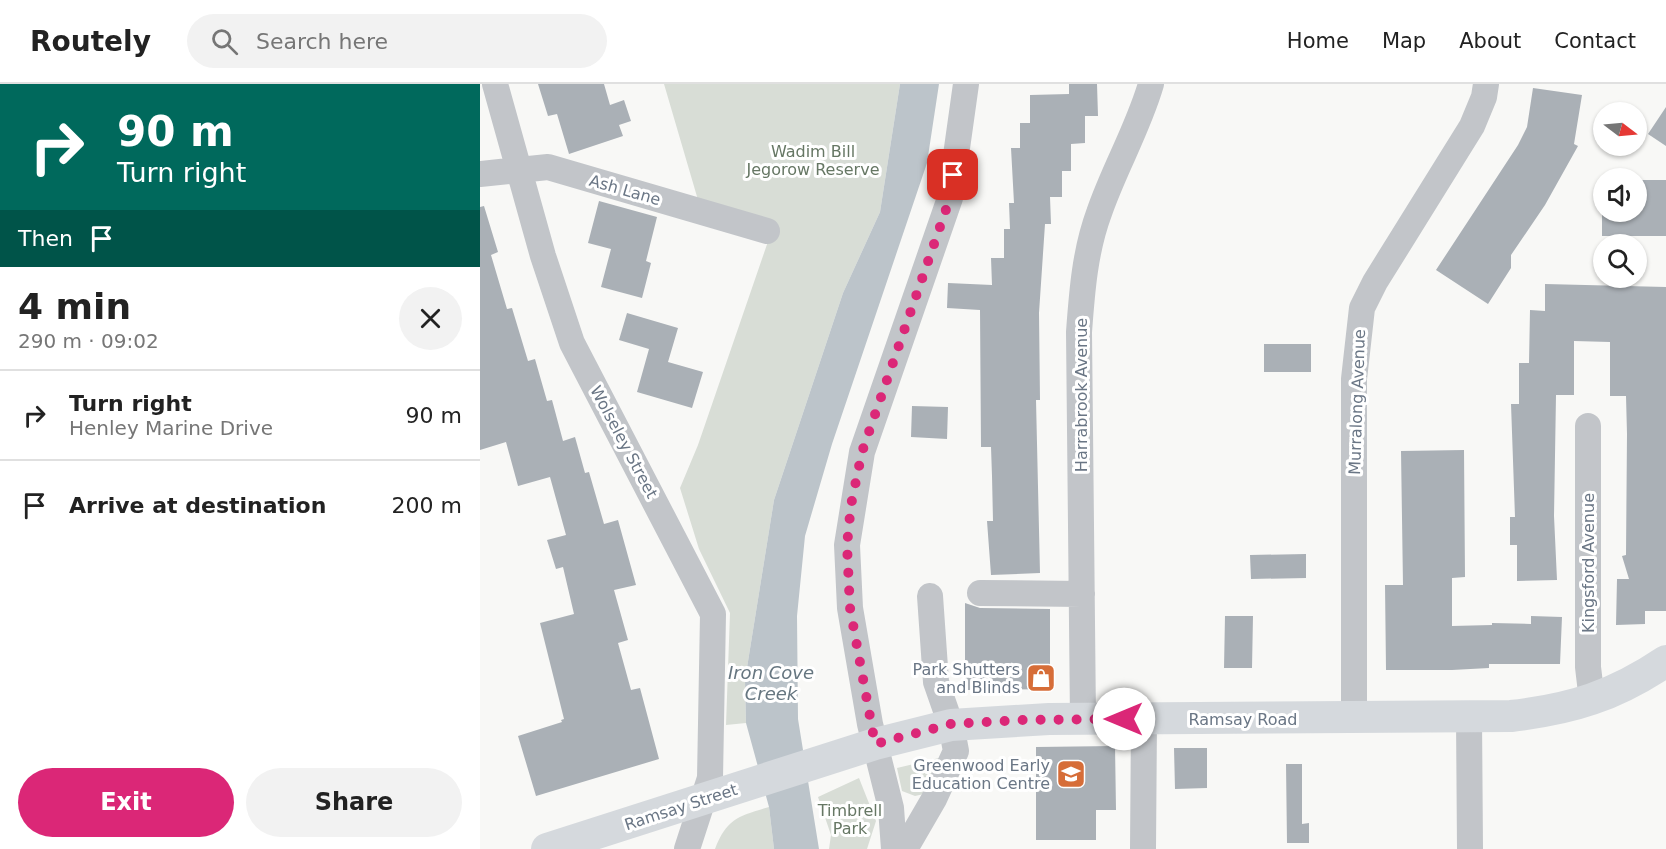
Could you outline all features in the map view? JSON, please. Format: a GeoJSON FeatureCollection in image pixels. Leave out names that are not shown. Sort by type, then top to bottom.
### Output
{"type":"FeatureCollection","features":[{"type":"Feature","properties":{"kind":"main road","name":"Ramsay Road"},"geometry":{"type":"LineString","coordinates":[[815,764],[875,744],[951,724],[1083,719],[1469,717],[1553,711],[1592,701],[1635,682],[1666,661]]}},
{"type":"Feature","properties":{"kind":"main road","name":"Ramsay Street"},"geometry":{"type":"LineString","coordinates":[[547,849],[815,764]]}},
{"type":"Feature","properties":{"kind":"street","name":"Wolseley Street"},"geometry":{"type":"LineString","coordinates":[[495,84],[543,256],[572,343],[713,614],[715,626],[710,770],[703,801],[687,849]]}},
{"type":"Feature","properties":{"kind":"street"},"geometry":{"type":"LineString","coordinates":[[894,849],[891,808],[875,744],[850,608],[847,545],[851,505],[862,452],[950,198],[966,84]]}},
{"type":"Feature","properties":{"kind":"street","name":"Harrabrook Avenue"},"geometry":{"type":"LineString","coordinates":[[1083,719],[1079,332],[1082,289],[1090,241],[1099,212],[1136,126],[1151,84]]}},
{"type":"Feature","properties":{"kind":"street","name":"Murralong Avenue"},"geometry":{"type":"LineString","coordinates":[[1354,718],[1354,379],[1362,308],[1375,282],[1472,126],[1485,98],[1486,84]]}},
{"type":"Feature","properties":{"kind":"street","name":"Ash Lane"},"geometry":{"type":"LineString","coordinates":[[480,174],[548,167],[766,231]]}},
{"type":"Feature","properties":{"kind":"street","name":"Kingsford Avenue"},"geometry":{"type":"LineString","coordinates":[[1588,426],[1588,667],[1592,701]]}},
{"type":"Feature","properties":{"kind":"street"},"geometry":{"type":"LineString","coordinates":[[980,593],[1082,594]]}},
{"type":"Feature","properties":{"kind":"street"},"geometry":{"type":"LineString","coordinates":[[904,849],[934,799],[956,751],[951,724],[936,682],[930,596]]}},
{"type":"Feature","properties":{"kind":"street"},"geometry":{"type":"LineString","coordinates":[[1469,717],[1470,849]]}},
{"type":"Feature","properties":{"kind":"street"},"geometry":{"type":"LineString","coordinates":[[1143,849],[1144,719]]}},
{"type":"Feature","properties":{"kind":"green space","name":"Wadim Bill Jegorow Reserve"},"geometry":{"type":"Polygon","coordinates":[[[664,84],[900,84],[880,212],[843,293],[774,500],[745,680],[746,723],[726,725],[730,613],[699,549],[680,488],[698,445],[774,224],[698,200],[664,84]]]}},
{"type":"Feature","properties":{"kind":"green space"},"geometry":{"type":"Polygon","coordinates":[[[939,758],[924,794],[915,796],[902,791],[897,768],[939,758]]]}},
{"type":"Feature","properties":{"kind":"green space","name":"Timbrell Park"},"geometry":{"type":"Polygon","coordinates":[[[859,778],[876,821],[867,849],[829,849],[831,835],[818,797],[859,778]]]}},
{"type":"Feature","properties":{"kind":"green space"},"geometry":{"type":"Polygon","coordinates":[[[769,807],[774,849],[715,849],[729,824],[742,816],[769,807]]]}},
{"type":"Feature","properties":{"kind":"water","name":"Iron Cove Creek"},"geometry":{"type":"Polygon","coordinates":[[[900,84],[939,84],[927,163],[832,444],[805,536],[797,616],[798,719],[819,849],[774,849],[769,807],[746,723],[745,680],[774,500],[843,293],[880,212],[900,84]]]}},
{"type":"Feature","properties":{"kind":"building"},"geometry":{"type":"Polygon","coordinates":[[[538,84],[604,84],[610,105],[624,100],[631,121],[619,125],[623,136],[569,154],[557,114],[548,116],[538,84]]]}},
{"type":"Feature","properties":{"kind":"building"},"geometry":{"type":"Polygon","coordinates":[[[1069,84],[1097,84],[1098,116],[1085,116],[1085,143],[1071,144],[1071,171],[1062,171],[1062,197],[1050,197],[1051,224],[1045,224],[1039,313],[1040,400],[1036,400],[1040,573],[991,575],[987,521],[993,521],[991,447],[981,447],[980,310],[947,308],[948,283],[992,285],[991,258],[1004,258],[1004,229],[1010,229],[1009,203],[1014,203],[1011,148],[1020,148],[1020,123],[1030,123],[1030,95],[1069,94],[1069,84]]]}},
{"type":"Feature","properties":{"kind":"building"},"geometry":{"type":"Polygon","coordinates":[[[1533,88],[1582,95],[1574,144],[1578,146],[1545,205],[1511,255],[1511,268],[1488,304],[1436,270],[1518,145],[1527,127],[1533,88]]]}},
{"type":"Feature","properties":{"kind":"building"},"geometry":{"type":"Polygon","coordinates":[[[1666,107],[1666,146],[1648,134],[1666,107]]]}},
{"type":"Feature","properties":{"kind":"building"},"geometry":{"type":"Polygon","coordinates":[[[1647,180],[1666,180],[1666,236],[1602,234],[1602,222],[1647,222],[1647,180]]]}},
{"type":"Feature","properties":{"kind":"building"},"geometry":{"type":"Polygon","coordinates":[[[599,201],[657,217],[646,261],[651,263],[642,298],[601,287],[611,249],[588,243],[599,201]]]}},
{"type":"Feature","properties":{"kind":"building"},"geometry":{"type":"Polygon","coordinates":[[[484,206],[498,252],[491,255],[507,309],[512,308],[528,361],[535,359],[547,401],[552,400],[563,441],[575,437],[585,473],[589,472],[604,524],[618,520],[636,585],[614,590],[628,640],[618,643],[631,690],[640,688],[659,759],[536,796],[518,736],[562,722],[561,720],[564,719],[540,623],[574,614],[563,567],[556,569],[547,540],[566,535],[550,477],[518,486],[506,442],[480,450],[480,207],[484,206]]]}},
{"type":"Feature","properties":{"kind":"building"},"geometry":{"type":"Polygon","coordinates":[[[1545,284],[1593,285],[1593,288],[1666,287],[1666,611],[1645,611],[1645,624],[1616,625],[1617,579],[1629,579],[1622,556],[1626,555],[1627,434],[1626,396],[1610,396],[1610,342],[1574,341],[1574,395],[1556,395],[1554,516],[1557,580],[1517,581],[1517,545],[1510,545],[1510,517],[1515,517],[1511,404],[1519,404],[1519,363],[1529,363],[1530,310],[1545,311],[1545,284]]]}},
{"type":"Feature","properties":{"kind":"building"},"geometry":{"type":"Polygon","coordinates":[[[627,313],[678,328],[668,362],[703,372],[692,408],[637,392],[649,349],[619,340],[627,313]]]}},
{"type":"Feature","properties":{"kind":"building"},"geometry":{"type":"Polygon","coordinates":[[[1264,344],[1311,344],[1311,372],[1264,372],[1264,344]]]}},
{"type":"Feature","properties":{"kind":"building"},"geometry":{"type":"Polygon","coordinates":[[[912,406],[948,407],[947,439],[911,437],[912,406]]]}},
{"type":"Feature","properties":{"kind":"building"},"geometry":{"type":"Polygon","coordinates":[[[1464,450],[1465,577],[1452,578],[1452,626],[1492,625],[1492,623],[1531,624],[1531,616],[1562,617],[1560,664],[1489,664],[1489,668],[1386,670],[1385,585],[1403,585],[1401,451],[1464,450]]]}},
{"type":"Feature","properties":{"kind":"building"},"geometry":{"type":"Polygon","coordinates":[[[1306,554],[1306,578],[1251,579],[1250,555],[1306,554]]]}},
{"type":"Feature","properties":{"kind":"building"},"geometry":{"type":"Polygon","coordinates":[[[965,603],[980,608],[1050,609],[1050,689],[965,690],[965,603]]]}},
{"type":"Feature","properties":{"kind":"building"},"geometry":{"type":"Polygon","coordinates":[[[1225,616],[1253,616],[1252,668],[1224,668],[1225,616]]]}},
{"type":"Feature","properties":{"kind":"building","name":"Greenwood Early Education Centre"},"geometry":{"type":"Polygon","coordinates":[[[1115,746],[1116,810],[1096,810],[1096,840],[1036,840],[1036,747],[1115,746]]]}},
{"type":"Feature","properties":{"kind":"building"},"geometry":{"type":"Polygon","coordinates":[[[1174,748],[1207,748],[1207,788],[1175,789],[1174,748]]]}},
{"type":"Feature","properties":{"kind":"building"},"geometry":{"type":"Polygon","coordinates":[[[1286,764],[1302,764],[1302,824],[1309,823],[1309,843],[1287,843],[1286,764]]]}},
{"type":"Feature","properties":{"kind":"place","name":"Park Shutters and Blinds"},"geometry":{"type":"Point","coordinates":[1041,678]}},
{"type":"Feature","properties":{"kind":"place","name":"Greenwood Early Education Centre"},"geometry":{"type":"Point","coordinates":[1071,774]}},
{"type":"Feature","properties":{"kind":"route"},"geometry":{"type":"LineString","coordinates":[[953,175],[950,198],[862,452],[851,505],[847,545],[850,608],[875,744],[951,724],[1023,720],[1124,719]]}}]}
